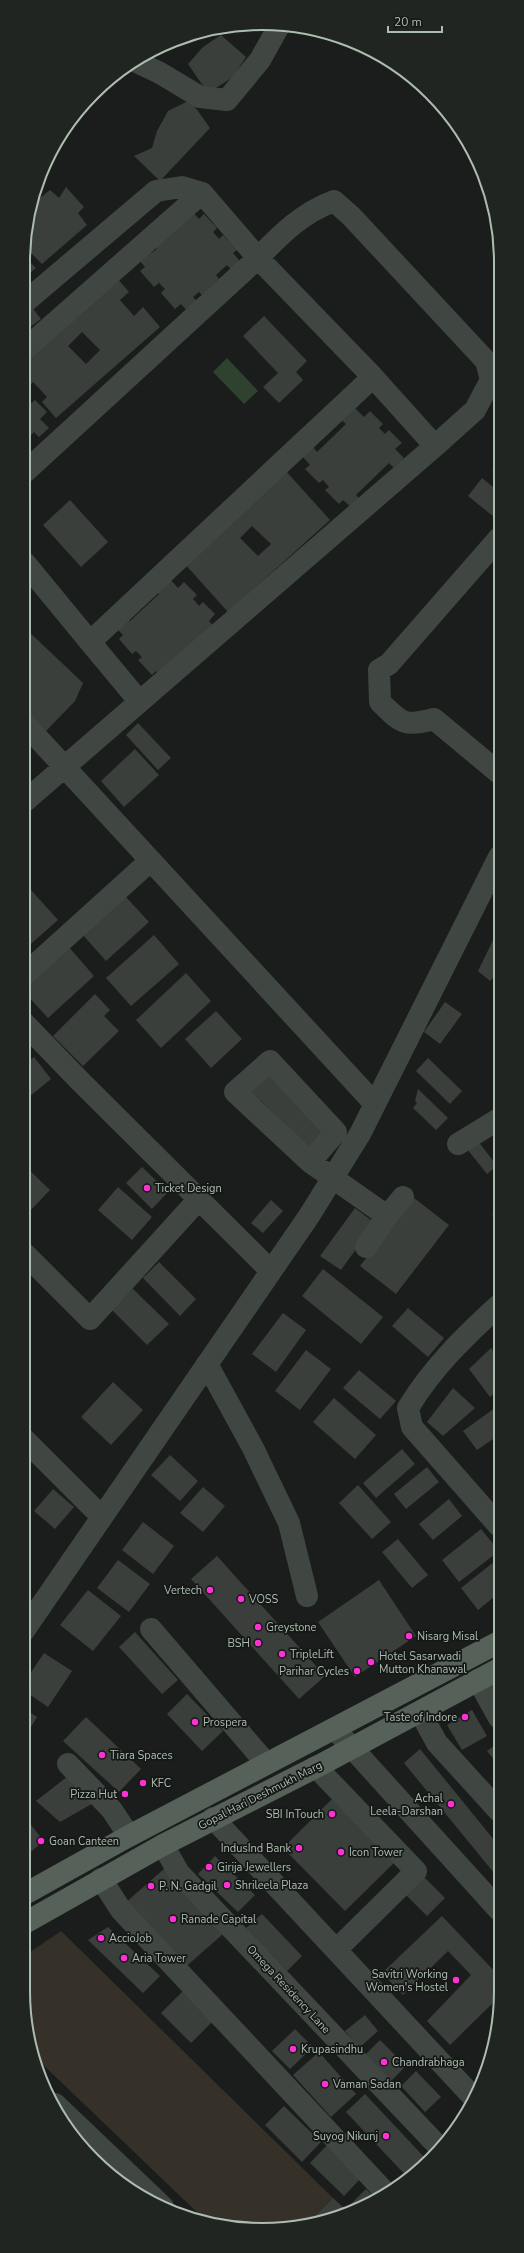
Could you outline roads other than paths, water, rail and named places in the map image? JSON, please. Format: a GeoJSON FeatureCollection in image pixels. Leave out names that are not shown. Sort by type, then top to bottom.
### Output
{"type":"FeatureCollection","features":[{"type":"Feature","properties":{"kind":"main road"},"geometry":{"type":"LineString","coordinates":[[30,1891],[266,1763],[335,1729],[494,1645]]}},
{"type":"Feature","properties":{"kind":"main road","name":"Gopal Hari Deshmukh Marg"},"geometry":{"type":"LineString","coordinates":[[30,1920],[101,1879],[213,1818],[316,1767],[494,1672]]}},
{"type":"Feature","properties":{"kind":"street"},"geometry":{"type":"LineString","coordinates":[[141,64],[160,73],[200,97],[227,100],[260,60],[277,30]]}},
{"type":"Feature","properties":{"kind":"street"},"geometry":{"type":"LineString","coordinates":[[30,298],[156,191],[182,187],[202,193],[258,258],[373,377],[435,446]]}},
{"type":"Feature","properties":{"kind":"street"},"geometry":{"type":"LineString","coordinates":[[30,345],[202,193]]}},
{"type":"Feature","properties":{"kind":"street"},"geometry":{"type":"LineString","coordinates":[[30,467],[258,258],[279,236],[313,209],[334,201],[351,216],[486,361],[491,380],[475,410],[30,797]]}},
{"type":"Feature","properties":{"kind":"street"},"geometry":{"type":"LineString","coordinates":[[90,642],[373,377]]}},
{"type":"Feature","properties":{"kind":"street"},"geometry":{"type":"LineString","coordinates":[[494,544],[389,664],[379,670],[380,702],[396,718],[413,725],[434,719],[494,769]]}},
{"type":"Feature","properties":{"kind":"street"},"geometry":{"type":"LineString","coordinates":[[30,577],[90,642],[139,701]]}},
{"type":"Feature","properties":{"kind":"street"},"geometry":{"type":"LineString","coordinates":[[30,730],[374,1103]]}},
{"type":"Feature","properties":{"kind":"street"},"geometry":{"type":"LineString","coordinates":[[30,970],[150,861]]}},
{"type":"Feature","properties":{"kind":"street"},"geometry":{"type":"LineString","coordinates":[[30,1622],[271,1271],[360,1134],[374,1103],[494,866]]}},
{"type":"Feature","properties":{"kind":"street"},"geometry":{"type":"LineString","coordinates":[[30,1029],[80,1082],[271,1271]]}},
{"type":"Feature","properties":{"kind":"street"},"geometry":{"type":"LineString","coordinates":[[310,1162],[336,1132],[270,1061],[235,1092],[310,1162],[387,1216]]}},
{"type":"Feature","properties":{"kind":"street"},"geometry":{"type":"LineString","coordinates":[[458,1144],[494,1122]]}},
{"type":"Feature","properties":{"kind":"street"},"geometry":{"type":"LineString","coordinates":[[366,1247],[387,1216],[403,1197]]}},
{"type":"Feature","properties":{"kind":"street"},"geometry":{"type":"LineString","coordinates":[[30,1259],[90,1319],[199,1199]]}},
{"type":"Feature","properties":{"kind":"street"},"geometry":{"type":"LineString","coordinates":[[494,1310],[464,1337],[421,1386],[408,1408],[412,1427],[494,1520]]}},
{"type":"Feature","properties":{"kind":"street"},"geometry":{"type":"LineString","coordinates":[[207,1364],[253,1448],[289,1523],[307,1596]]}},
{"type":"Feature","properties":{"kind":"street"},"geometry":{"type":"LineString","coordinates":[[30,1445],[102,1517]]}},
{"type":"Feature","properties":{"kind":"street"},"geometry":{"type":"LineString","coordinates":[[151,1629],[266,1763]]}},
{"type":"Feature","properties":{"kind":"street"},"geometry":{"type":"LineString","coordinates":[[478,1680],[494,1709]]}},
{"type":"Feature","properties":{"kind":"street"},"geometry":{"type":"LineString","coordinates":[[420,1712],[437,1743],[494,1806]]}},
{"type":"Feature","properties":{"kind":"street"},"geometry":{"type":"LineString","coordinates":[[335,1729],[494,1904]]}},
{"type":"Feature","properties":{"kind":"street"},"geometry":{"type":"LineString","coordinates":[[68,1764],[112,1810],[129,1836]]}},
{"type":"Feature","properties":{"kind":"street"},"geometry":{"type":"LineString","coordinates":[[316,1767],[416,1871],[336,1950]]}},
{"type":"Feature","properties":{"kind":"street"},"geometry":{"type":"LineString","coordinates":[[213,1818],[470,2093]]}},
{"type":"Feature","properties":{"kind":"street","name":"Omega Residency Lane"},"geometry":{"type":"LineString","coordinates":[[163,1845],[179,1873],[436,2144]]}},
{"type":"Feature","properties":{"kind":"street"},"geometry":{"type":"LineString","coordinates":[[101,1879],[121,1910],[382,2189]]}},
{"type":"Feature","properties":{"kind":"street"},"geometry":{"type":"LineString","coordinates":[[66,2116],[149,2193]]}},
{"type":"Feature","properties":{"kind":"place","name":"Ticket Design"},"geometry":{"type":"Point","coordinates":[147,1188]}},
{"type":"Feature","properties":{"kind":"place","name":"Vertech"},"geometry":{"type":"Point","coordinates":[210,1590]}},
{"type":"Feature","properties":{"kind":"place","name":"VOSS"},"geometry":{"type":"Point","coordinates":[241,1599]}},
{"type":"Feature","properties":{"kind":"place","name":"Greystone"},"geometry":{"type":"Point","coordinates":[258,1627]}},
{"type":"Feature","properties":{"kind":"place","name":"Nisarg Misal"},"geometry":{"type":"Point","coordinates":[409,1636]}},
{"type":"Feature","properties":{"kind":"place","name":"BSH"},"geometry":{"type":"Point","coordinates":[258,1643]}},
{"type":"Feature","properties":{"kind":"place","name":"TripleLift"},"geometry":{"type":"Point","coordinates":[282,1654]}},
{"type":"Feature","properties":{"kind":"place","name":"Hotel Sasarwadi Mutton Khanawal"},"geometry":{"type":"Point","coordinates":[371,1662]}},
{"type":"Feature","properties":{"kind":"place","name":"Parihar Cycles"},"geometry":{"type":"Point","coordinates":[357,1671]}},
{"type":"Feature","properties":{"kind":"place","name":"Taste of Indore"},"geometry":{"type":"Point","coordinates":[465,1717]}},
{"type":"Feature","properties":{"kind":"place","name":"Prospera"},"geometry":{"type":"Point","coordinates":[195,1722]}},
{"type":"Feature","properties":{"kind":"place","name":"Tiara Spaces"},"geometry":{"type":"Point","coordinates":[102,1755]}},
{"type":"Feature","properties":{"kind":"place","name":"KFC"},"geometry":{"type":"Point","coordinates":[143,1783]}},
{"type":"Feature","properties":{"kind":"place","name":"Pizza Hut"},"geometry":{"type":"Point","coordinates":[125,1794]}},
{"type":"Feature","properties":{"kind":"place","name":"Achal Leela-Darshan"},"geometry":{"type":"Point","coordinates":[451,1804]}},
{"type":"Feature","properties":{"kind":"place","name":"SBI InTouch"},"geometry":{"type":"Point","coordinates":[332,1814]}},
{"type":"Feature","properties":{"kind":"place","name":"Goan Canteen"},"geometry":{"type":"Point","coordinates":[41,1841]}},
{"type":"Feature","properties":{"kind":"place","name":"IndusInd Bank"},"geometry":{"type":"Point","coordinates":[299,1848]}},
{"type":"Feature","properties":{"kind":"place","name":"Icon Tower"},"geometry":{"type":"Point","coordinates":[341,1852]}},
{"type":"Feature","properties":{"kind":"place","name":"Girija Jewellers"},"geometry":{"type":"Point","coordinates":[209,1867]}},
{"type":"Feature","properties":{"kind":"place","name":"Shrileela Plaza"},"geometry":{"type":"Point","coordinates":[227,1885]}},
{"type":"Feature","properties":{"kind":"place","name":"P. N. Gadgil"},"geometry":{"type":"Point","coordinates":[151,1886]}},
{"type":"Feature","properties":{"kind":"place","name":"Ranade Capital"},"geometry":{"type":"Point","coordinates":[173,1919]}},
{"type":"Feature","properties":{"kind":"place","name":"AccioJob"},"geometry":{"type":"Point","coordinates":[101,1938]}},
{"type":"Feature","properties":{"kind":"place","name":"Aria Tower"},"geometry":{"type":"Point","coordinates":[124,1958]}},
{"type":"Feature","properties":{"kind":"place","name":"Savitri Working Women's Hostel"},"geometry":{"type":"Point","coordinates":[456,1980]}},
{"type":"Feature","properties":{"kind":"place","name":"Krupasindhu"},"geometry":{"type":"Point","coordinates":[293,2049]}},
{"type":"Feature","properties":{"kind":"place","name":"Chandrabhaga"},"geometry":{"type":"Point","coordinates":[384,2062]}},
{"type":"Feature","properties":{"kind":"place","name":"Vaman Sadan"},"geometry":{"type":"Point","coordinates":[325,2084]}},
{"type":"Feature","properties":{"kind":"place","name":"Suyog Nikunj"},"geometry":{"type":"Point","coordinates":[386,2136]}}]}
